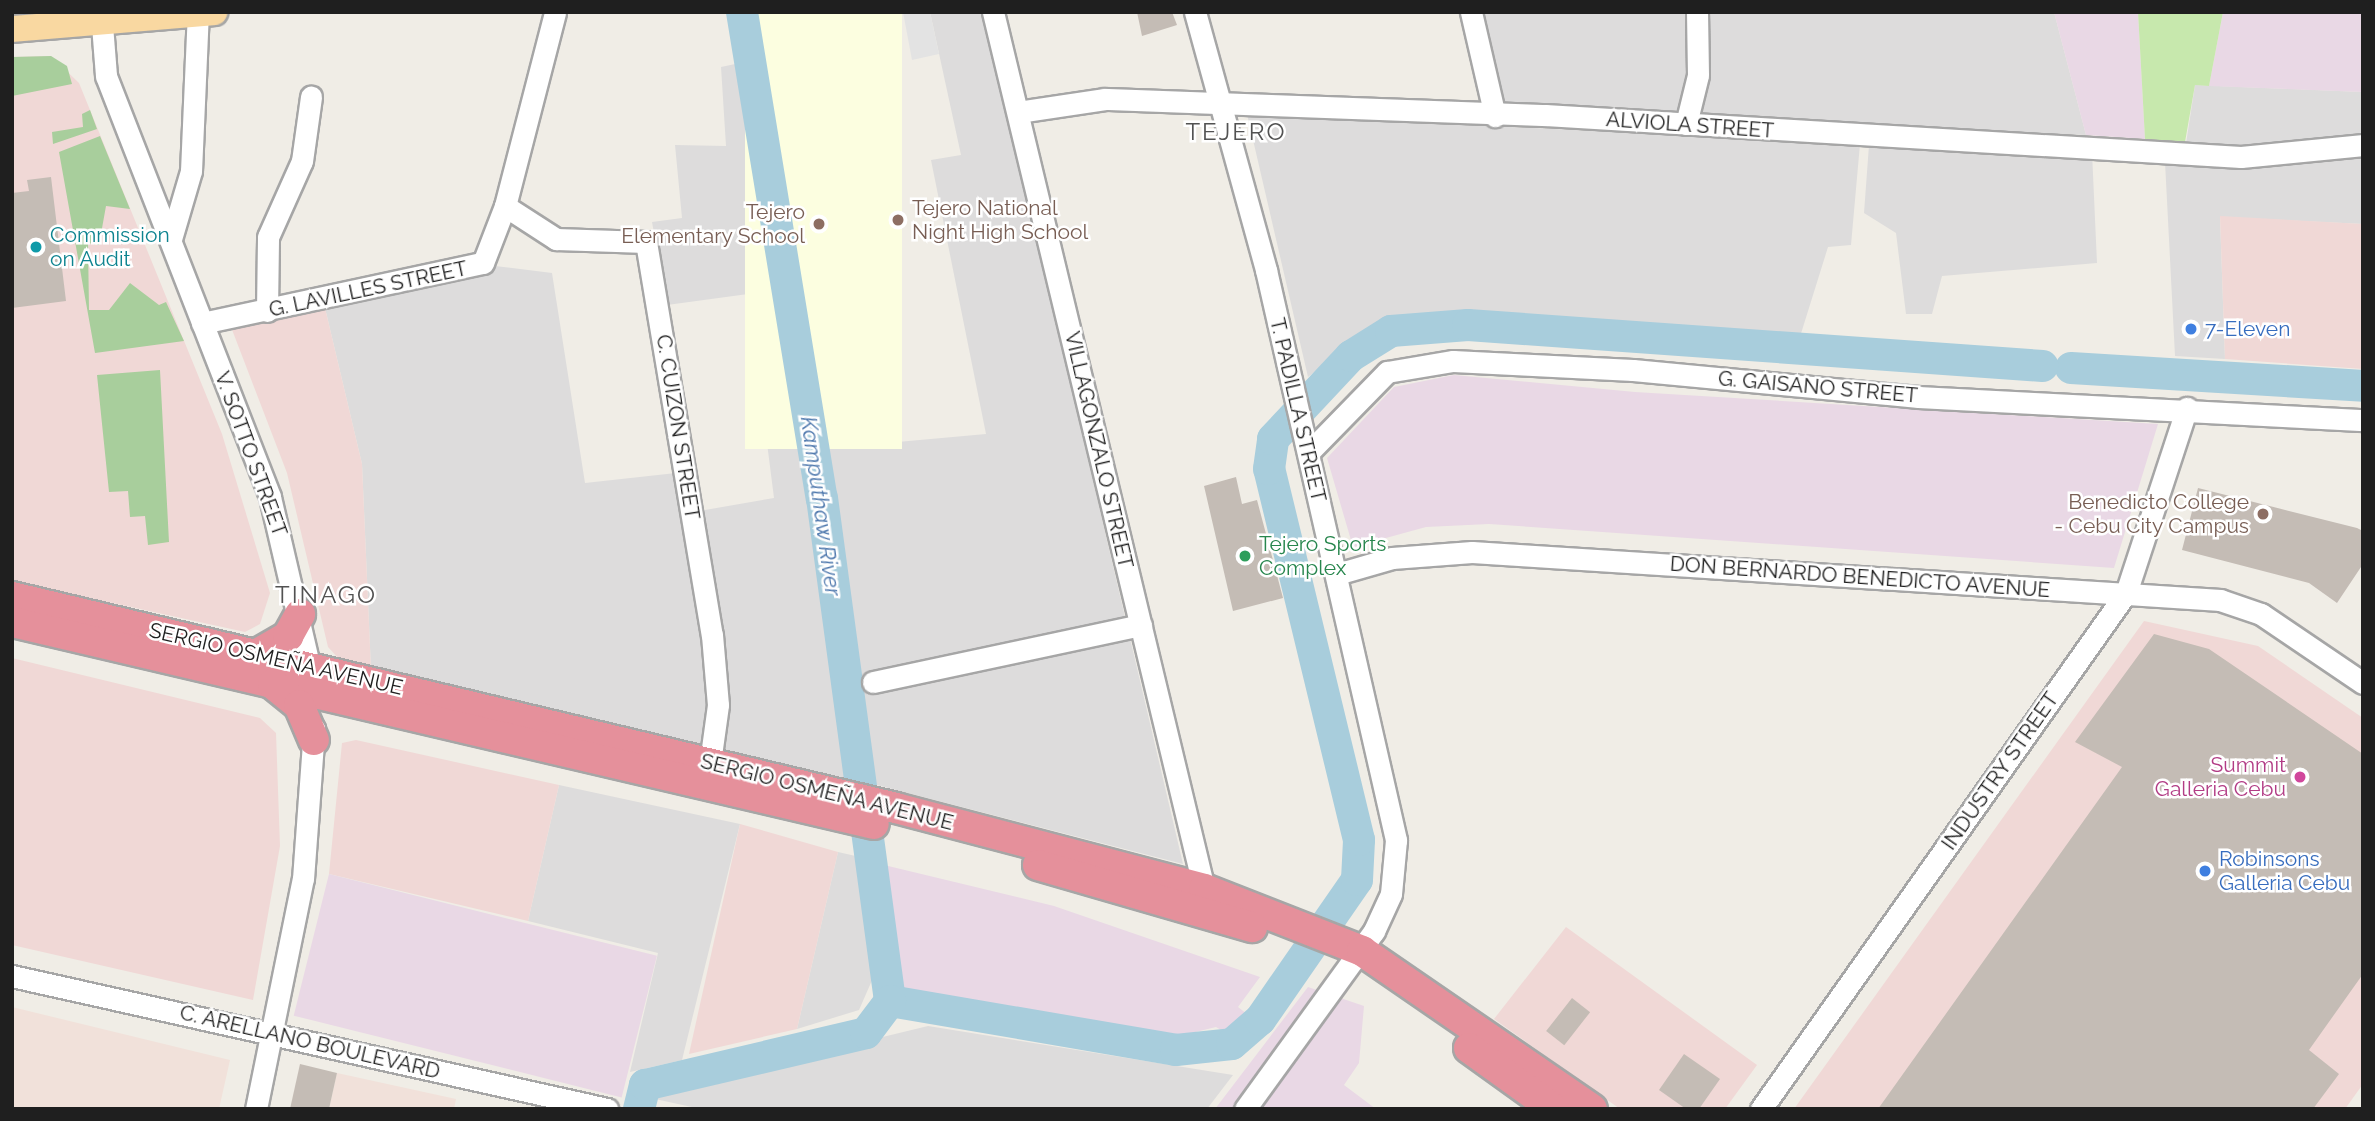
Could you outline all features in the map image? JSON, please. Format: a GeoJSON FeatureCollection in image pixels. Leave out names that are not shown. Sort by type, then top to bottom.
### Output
{"type":"FeatureCollection","features":[{"type":"Feature","properties":{"kind":"highway","name":"SERGIO OSMEÑA AVENUE"},"geometry":{"type":"LineString","coordinates":[[12,597],[259,653],[350,701],[848,807],[1204,889],[1329,947],[1591,1109]]}},
{"type":"Feature","properties":{"kind":"highway"},"geometry":{"type":"LineString","coordinates":[[259,653],[288,636],[300,614]]}},
{"type":"Feature","properties":{"kind":"highway","name":"SERGIO OSMEÑA AVENUE"},"geometry":{"type":"LineString","coordinates":[[12,622],[270,682],[312,679],[710,763],[848,807]]}},
{"type":"Feature","properties":{"kind":"highway"},"geometry":{"type":"LineString","coordinates":[[270,682],[299,705],[314,732]]}},
{"type":"Feature","properties":{"kind":"highway"},"geometry":{"type":"LineString","coordinates":[[314,732],[327,709],[350,701]]}},
{"type":"Feature","properties":{"kind":"highway","name":"SERGIO OSMEÑA AVENUE"},"geometry":{"type":"LineString","coordinates":[[895,818],[1329,947],[1554,1109]]}},
{"type":"Feature","properties":{"kind":"main road"},"geometry":{"type":"LineString","coordinates":[[12,29],[100,17],[203,13]]}},
{"type":"Feature","properties":{"kind":"street","name":"G. LAVILLES STREET"},"geometry":{"type":"LineString","coordinates":[[202,323],[474,268],[483,263],[505,205],[555,12]]}},
{"type":"Feature","properties":{"kind":"street","name":"VILLAGONZALO STREET"},"geometry":{"type":"LineString","coordinates":[[993,12],[1204,889]]}},
{"type":"Feature","properties":{"kind":"street","name":"T. PADILLA STREET"},"geometry":{"type":"LineString","coordinates":[[1195,12],[1224,104],[1303,429],[1396,840],[1391,894],[1329,947],[1245,1109]]}},
{"type":"Feature","properties":{"kind":"street"},"geometry":{"type":"LineString","coordinates":[[1471,12],[1495,116]]}},
{"type":"Feature","properties":{"kind":"street"},"geometry":{"type":"LineString","coordinates":[[1686,124],[1698,75],[1697,12]]}},
{"type":"Feature","properties":{"kind":"street"},"geometry":{"type":"LineString","coordinates":[[171,239],[191,171],[203,13]]}},
{"type":"Feature","properties":{"kind":"street","name":"V. SOTTO STREET"},"geometry":{"type":"LineString","coordinates":[[100,17],[106,76],[270,497],[300,614],[312,679],[314,732],[303,879],[256,1109]]}},
{"type":"Feature","properties":{"kind":"street"},"geometry":{"type":"LineString","coordinates":[[267,311],[268,237],[302,161],[311,97]]}},
{"type":"Feature","properties":{"kind":"street","name":"ALVIOLA STREET"},"geometry":{"type":"LineString","coordinates":[[1018,113],[1089,99],[1686,124],[2241,157],[2363,145]]}},
{"type":"Feature","properties":{"kind":"street","name":"C. CUIZON STREET"},"geometry":{"type":"LineString","coordinates":[[505,205],[555,239],[646,242],[712,635],[718,705],[710,763]]}},
{"type":"Feature","properties":{"kind":"street","name":"G. GAISANO STREET"},"geometry":{"type":"LineString","coordinates":[[1308,452],[1387,372],[1453,361],[1633,370],[1919,397],[2186,408],[2363,420]]}},
{"type":"Feature","properties":{"kind":"street","name":"INDUSTRY STREET"},"geometry":{"type":"LineString","coordinates":[[1761,1109],[2126,593],[2186,408]]}},
{"type":"Feature","properties":{"kind":"street","name":"DON BERNARDO BENEDICTO AVENUE"},"geometry":{"type":"LineString","coordinates":[[1337,575],[1392,558],[1472,552],[2231,601],[2261,614],[2363,682]]}},
{"type":"Feature","properties":{"kind":"street"},"geometry":{"type":"LineString","coordinates":[[873,682],[1141,625]]}},
{"type":"Feature","properties":{"kind":"street","name":"C. ARELLANO BOULEVARD"},"geometry":{"type":"LineString","coordinates":[[12,976],[274,1031],[607,1109]]}},
{"type":"Feature","properties":{"kind":"shaded area"},"geometry":{"type":"Polygon","coordinates":[[[745,12],[902,12],[902,449],[745,449],[745,12]]]}},
{"type":"Feature","properties":{"kind":"shaded area"},"geometry":{"type":"Polygon","coordinates":[[[903,12],[930,12],[939,54],[912,60],[903,12]]]}},
{"type":"Feature","properties":{"kind":"shaded area"},"geometry":{"type":"Polygon","coordinates":[[[930,12],[983,12],[1183,864],[869,783],[850,691],[820,449],[986,434],[931,160],[961,155],[930,12]]]}},
{"type":"Feature","properties":{"kind":"shaded area"},"geometry":{"type":"Polygon","coordinates":[[[1476,12],[1688,12],[1693,49],[1680,114],[1503,110],[1476,12]]]}},
{"type":"Feature","properties":{"kind":"shaded area"},"geometry":{"type":"Polygon","coordinates":[[[1704,12],[2054,12],[2086,135],[1699,121],[1709,47],[1704,12]]]}},
{"type":"Feature","properties":{"kind":"shaded area"},"geometry":{"type":"Polygon","coordinates":[[[2054,12],[2138,12],[2145,139],[2086,135],[2054,12]]]}},
{"type":"Feature","properties":{"kind":"shaded area"},"geometry":{"type":"Polygon","coordinates":[[[2223,12],[2363,12],[2363,92],[2209,86],[2223,12]]]}},
{"type":"Feature","properties":{"kind":"shaded area"},"geometry":{"type":"Polygon","coordinates":[[[51,56],[79,83],[222,434],[270,593],[260,624],[245,632],[12,581],[12,57],[51,56]]]}},
{"type":"Feature","properties":{"kind":"shaded area"},"geometry":{"type":"Polygon","coordinates":[[[740,63],[809,461],[845,778],[371,670],[362,464],[325,308],[495,266],[552,273],[585,483],[676,473],[682,514],[774,498],[748,294],[667,305],[652,222],[682,218],[675,145],[726,146],[721,67],[740,63]]]}},
{"type":"Feature","properties":{"kind":"shaded area"},"geometry":{"type":"Polygon","coordinates":[[[2195,85],[2363,92],[2363,224],[2220,217],[2225,359],[2175,356],[2165,162],[2183,163],[2195,85]]]}},
{"type":"Feature","properties":{"kind":"shaded area"},"geometry":{"type":"Polygon","coordinates":[[[1247,114],[1860,144],[1851,245],[1828,247],[1799,340],[1435,318],[1366,331],[1308,377],[1247,114]]]}},
{"type":"Feature","properties":{"kind":"shaded area"},"geometry":{"type":"Polygon","coordinates":[[[1869,145],[2092,152],[2097,263],[1942,276],[1932,314],[1906,314],[1896,233],[1864,213],[1869,145]]]}},
{"type":"Feature","properties":{"kind":"shaded area"},"geometry":{"type":"Polygon","coordinates":[[[2220,216],[2363,224],[2363,369],[2225,359],[2220,216]]]}},
{"type":"Feature","properties":{"kind":"shaded area"},"geometry":{"type":"Polygon","coordinates":[[[325,308],[362,464],[371,670],[340,660],[328,647],[287,473],[231,327],[325,308]]]}},
{"type":"Feature","properties":{"kind":"shaded area"},"geometry":{"type":"Polygon","coordinates":[[[1454,375],[1635,392],[2158,424],[2114,568],[1489,524],[1426,527],[1353,547],[1327,458],[1394,387],[1454,375]]]}},
{"type":"Feature","properties":{"kind":"shaded area","name":"Robinsons Galleria Cebu"},"geometry":{"type":"Polygon","coordinates":[[[2144,621],[2258,646],[2363,718],[2363,1084],[2345,1109],[1794,1109],[2144,621]]]}},
{"type":"Feature","properties":{"kind":"shaded area"},"geometry":{"type":"Polygon","coordinates":[[[12,658],[260,718],[276,733],[280,846],[253,1000],[12,945],[12,658]]]}},
{"type":"Feature","properties":{"kind":"shaded area"},"geometry":{"type":"Polygon","coordinates":[[[356,740],[559,785],[528,921],[329,874],[342,743],[356,740]]]}},
{"type":"Feature","properties":{"kind":"shaded area"},"geometry":{"type":"Polygon","coordinates":[[[559,785],[740,824],[682,1060],[630,1072],[658,953],[528,921],[559,785]]]}},
{"type":"Feature","properties":{"kind":"shaded area"},"geometry":{"type":"Polygon","coordinates":[[[740,824],[838,852],[797,1029],[689,1054],[740,824]]]}},
{"type":"Feature","properties":{"kind":"shaded area"},"geometry":{"type":"Polygon","coordinates":[[[838,852],[860,857],[873,978],[859,1010],[797,1029],[838,852]]]}},
{"type":"Feature","properties":{"kind":"shaded area"},"geometry":{"type":"Polygon","coordinates":[[[884,865],[1054,906],[1260,977],[1238,1007],[1266,1029],[1249,1047],[1216,1027],[1175,1037],[893,988],[884,865]]]}},
{"type":"Feature","properties":{"kind":"shaded area"},"geometry":{"type":"Polygon","coordinates":[[[329,874],[657,956],[622,1097],[294,1016],[329,874]]]}},
{"type":"Feature","properties":{"kind":"shaded area"},"geometry":{"type":"Polygon","coordinates":[[[1566,927],[1757,1065],[1725,1109],[1620,1109],[1494,1019],[1566,927]]]}},
{"type":"Feature","properties":{"kind":"shaded area"},"geometry":{"type":"Polygon","coordinates":[[[1308,987],[1364,1006],[1359,1063],[1344,1085],[1376,1109],[1215,1109],[1308,987]]]}},
{"type":"Feature","properties":{"kind":"shaded area"},"geometry":{"type":"Polygon","coordinates":[[[12,1007],[230,1060],[219,1109],[12,1109],[12,1007]]]}},
{"type":"Feature","properties":{"kind":"shaded area"},"geometry":{"type":"Polygon","coordinates":[[[928,1026],[1233,1075],[1207,1109],[701,1109],[655,1099],[668,1089],[928,1026]]]}},
{"type":"Feature","properties":{"kind":"shaded area"},"geometry":{"type":"Polygon","coordinates":[[[337,1073],[456,1099],[454,1109],[329,1109],[337,1073]]]}},
{"type":"Feature","properties":{"kind":"green space"},"geometry":{"type":"Polygon","coordinates":[[[2138,12],[2223,12],[2209,86],[2195,85],[2185,142],[2145,139],[2138,12]]]}},
{"type":"Feature","properties":{"kind":"green space"},"geometry":{"type":"Polygon","coordinates":[[[51,56],[67,66],[72,84],[12,96],[12,57],[51,56]]]}},
{"type":"Feature","properties":{"kind":"green space"},"geometry":{"type":"Polygon","coordinates":[[[90,110],[97,129],[53,144],[52,132],[83,127],[82,114],[90,110]]]}},
{"type":"Feature","properties":{"kind":"green space"},"geometry":{"type":"Polygon","coordinates":[[[100,136],[130,209],[106,206],[99,245],[88,243],[89,310],[109,310],[130,283],[159,305],[166,302],[184,341],[95,353],[59,152],[100,136]]]}},
{"type":"Feature","properties":{"kind":"green space"},"geometry":{"type":"Polygon","coordinates":[[[160,370],[169,542],[148,545],[145,516],[130,517],[128,491],[109,492],[97,375],[160,370]]]}},
{"type":"Feature","properties":{"kind":"building"},"geometry":{"type":"Polygon","coordinates":[[[1137,12],[1172,12],[1177,25],[1142,36],[1137,12]]]}},
{"type":"Feature","properties":{"kind":"building","name":"Commission on Audit"},"geometry":{"type":"Polygon","coordinates":[[[51,177],[66,301],[12,308],[12,193],[29,191],[27,180],[51,177]]]}},
{"type":"Feature","properties":{"kind":"building","name":"Tejero Sports Complex"},"geometry":{"type":"Polygon","coordinates":[[[1236,477],[1242,504],[1257,500],[1283,598],[1233,611],[1204,486],[1236,477]]]}},
{"type":"Feature","properties":{"kind":"building"},"geometry":{"type":"Polygon","coordinates":[[[2198,488],[2357,528],[2363,531],[2363,564],[2337,603],[2309,583],[2182,550],[2198,488]]]}},
{"type":"Feature","properties":{"kind":"building","name":"Robinsons Galleria Cebu"},"geometry":{"type":"Polygon","coordinates":[[[2154,634],[2209,649],[2363,754],[2363,974],[2309,1050],[2339,1074],[2313,1109],[1878,1109],[2122,767],[2075,742],[2154,634]]]}},
{"type":"Feature","properties":{"kind":"building"},"geometry":{"type":"Polygon","coordinates":[[[1572,998],[1590,1012],[1564,1045],[1546,1031],[1572,998]]]}},
{"type":"Feature","properties":{"kind":"building"},"geometry":{"type":"Polygon","coordinates":[[[1684,1054],[1720,1079],[1699,1109],[1686,1109],[1659,1090],[1684,1054]]]}},
{"type":"Feature","properties":{"kind":"building"},"geometry":{"type":"Polygon","coordinates":[[[300,1064],[337,1073],[329,1109],[290,1109],[300,1064]]]}},
{"type":"Feature","properties":{"kind":"waterway","name":"Kamputhaw River"},"geometry":{"type":"LineString","coordinates":[[742,12],[822,498],[890,1001]]}},
{"type":"Feature","properties":{"kind":"waterway"},"geometry":{"type":"LineString","coordinates":[[890,1001],[1176,1050],[1232,1044],[1260,1020],[1357,880],[1359,840],[1269,469],[1273,439],[1351,356],[1391,331],[1468,325],[2043,366]]}},
{"type":"Feature","properties":{"kind":"waterway"},"geometry":{"type":"LineString","coordinates":[[2071,368],[2363,386]]}},
{"type":"Feature","properties":{"kind":"waterway"},"geometry":{"type":"LineString","coordinates":[[639,1109],[645,1085],[866,1033],[890,1001]]}},
{"type":"Feature","properties":{"kind":"place","name":"Tejero National Night High School"},"geometry":{"type":"Point","coordinates":[898,220]}},
{"type":"Feature","properties":{"kind":"place","name":"Tejero Elementary School"},"geometry":{"type":"Point","coordinates":[819,224]}},
{"type":"Feature","properties":{"kind":"place","name":"Commission on Audit"},"geometry":{"type":"Point","coordinates":[36,247]}},
{"type":"Feature","properties":{"kind":"place","name":"7-Eleven"},"geometry":{"type":"Point","coordinates":[2191,329]}},
{"type":"Feature","properties":{"kind":"place","name":"Benedicto College - Cebu City Campus"},"geometry":{"type":"Point","coordinates":[2263,514]}},
{"type":"Feature","properties":{"kind":"place","name":"Tejero Sports Complex"},"geometry":{"type":"Point","coordinates":[1245,556]}},
{"type":"Feature","properties":{"kind":"place","name":"Summit Galleria Cebu"},"geometry":{"type":"Point","coordinates":[2300,777]}},
{"type":"Feature","properties":{"kind":"place","name":"Robinsons Galleria Cebu"},"geometry":{"type":"Point","coordinates":[2205,871]}},
{"type":"Feature","properties":{"kind":"district","name":"TEJERO"},"geometry":{"type":"Point","coordinates":[1236,132]}},
{"type":"Feature","properties":{"kind":"district","name":"TINAGO"},"geometry":{"type":"Point","coordinates":[326,595]}}]}
